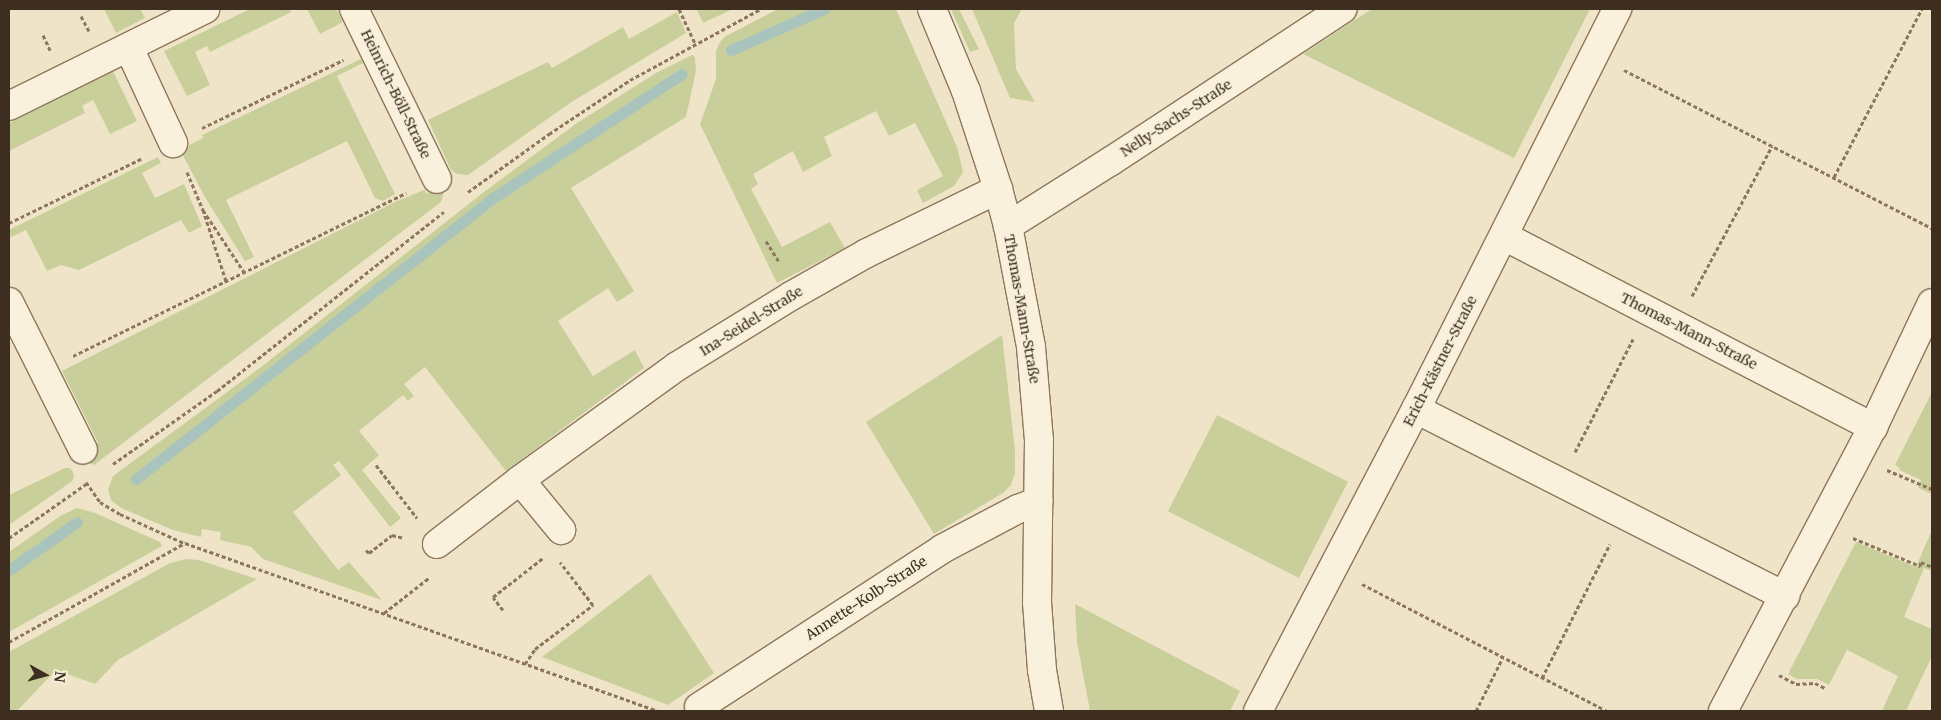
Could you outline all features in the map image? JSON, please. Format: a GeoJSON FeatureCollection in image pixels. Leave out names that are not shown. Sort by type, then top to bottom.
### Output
{"type":"FeatureCollection","features":[{"type":"Feature","properties":{"kind":"street"},"geometry":{"type":"LineString","coordinates":[[9,106],[205,9]]}},
{"type":"Feature","properties":{"kind":"street","name":"Heinrich-Böll-Straße"},"geometry":{"type":"LineString","coordinates":[[354,9],[437,179]]}},
{"type":"Feature","properties":{"kind":"street","name":"Thomas-Mann-Straße"},"geometry":{"type":"LineString","coordinates":[[932,9],[966,91],[998,189],[1008,226],[1022,297],[1034,373],[1039,440],[1037,602],[1042,670],[1049,711]]}},
{"type":"Feature","properties":{"kind":"street","name":"Nelly-Sachs-Straße"},"geometry":{"type":"LineString","coordinates":[[1008,226],[1111,161],[1342,9]]}},
{"type":"Feature","properties":{"kind":"street","name":"Erich-Kästner-Straße"},"geometry":{"type":"LineString","coordinates":[[1258,711],[1416,409],[1617,9]]}},
{"type":"Feature","properties":{"kind":"street"},"geometry":{"type":"LineString","coordinates":[[129,48],[173,143]]}},
{"type":"Feature","properties":{"kind":"street","name":"Ina-Seidel-Straße"},"geometry":{"type":"LineString","coordinates":[[437,544],[643,389],[782,301],[894,239],[998,189]]}},
{"type":"Feature","properties":{"kind":"street","name":"Thomas-Mann-Straße"},"geometry":{"type":"LineString","coordinates":[[1504,236],[1873,427]]}},
{"type":"Feature","properties":{"kind":"street"},"geometry":{"type":"LineString","coordinates":[[9,302],[83,450]]}},
{"type":"Feature","properties":{"kind":"street"},"geometry":{"type":"LineString","coordinates":[[1723,711],[1873,427],[1932,303]]}},
{"type":"Feature","properties":{"kind":"street"},"geometry":{"type":"LineString","coordinates":[[1416,409],[1785,596]]}},
{"type":"Feature","properties":{"kind":"street"},"geometry":{"type":"LineString","coordinates":[[520,480],[561,530]]}},
{"type":"Feature","properties":{"kind":"street","name":"Annette-Kolb-Straße"},"geometry":{"type":"LineString","coordinates":[[699,708],[942,549],[1039,500]]}},
{"type":"Feature","properties":{"kind":"path"},"geometry":{"type":"LineString","coordinates":[[679,9],[695,44]]}},
{"type":"Feature","properties":{"kind":"path"},"geometry":{"type":"LineString","coordinates":[[467,194],[549,134],[630,80],[761,9]]}},
{"type":"Feature","properties":{"kind":"path"},"geometry":{"type":"LineString","coordinates":[[1834,177],[1922,9]]}},
{"type":"Feature","properties":{"kind":"path"},"geometry":{"type":"LineString","coordinates":[[1594,55],[1932,228]]}},
{"type":"Feature","properties":{"kind":"path"},"geometry":{"type":"LineString","coordinates":[[319,72],[332,65]]}},
{"type":"Feature","properties":{"kind":"path"},"geometry":{"type":"LineString","coordinates":[[173,143],[203,210],[226,281]]}},
{"type":"Feature","properties":{"kind":"path"},"geometry":{"type":"LineString","coordinates":[[1677,325],[1772,146]]}},
{"type":"Feature","properties":{"kind":"path"},"geometry":{"type":"LineString","coordinates":[[42,371],[397,198]]}},
{"type":"Feature","properties":{"kind":"path"},"geometry":{"type":"LineString","coordinates":[[203,210],[244,272]]}},
{"type":"Feature","properties":{"kind":"path"},"geometry":{"type":"LineString","coordinates":[[110,467],[217,391],[445,211]]}},
{"type":"Feature","properties":{"kind":"path"},"geometry":{"type":"LineString","coordinates":[[766,241],[778,261],[786,264]]}},
{"type":"Feature","properties":{"kind":"path"},"geometry":{"type":"LineString","coordinates":[[1560,482],[1648,310]]}},
{"type":"Feature","properties":{"kind":"path"},"geometry":{"type":"LineString","coordinates":[[376,465],[437,544]]}},
{"type":"Feature","properties":{"kind":"path"},"geometry":{"type":"LineString","coordinates":[[1886,470],[1932,489]]}},
{"type":"Feature","properties":{"kind":"path"},"geometry":{"type":"LineString","coordinates":[[9,538],[94,478]]}},
{"type":"Feature","properties":{"kind":"path"},"geometry":{"type":"LineString","coordinates":[[86,483],[100,502],[120,514],[185,543],[658,711]]}},
{"type":"Feature","properties":{"kind":"path"},"geometry":{"type":"LineString","coordinates":[[1542,678],[1625,514]]}},
{"type":"Feature","properties":{"kind":"path"},"geometry":{"type":"LineString","coordinates":[[366,550],[369,553],[392,535],[437,544]]}},
{"type":"Feature","properties":{"kind":"path"},"geometry":{"type":"LineString","coordinates":[[1852,538],[1920,566],[1921,562],[1932,566]]}},
{"type":"Feature","properties":{"kind":"path"},"geometry":{"type":"LineString","coordinates":[[9,642],[185,543]]}},
{"type":"Feature","properties":{"kind":"path"},"geometry":{"type":"LineString","coordinates":[[503,610],[493,597],[544,557]]}},
{"type":"Feature","properties":{"kind":"path"},"geometry":{"type":"LineString","coordinates":[[525,664],[535,649],[593,605],[558,559]]}},
{"type":"Feature","properties":{"kind":"path"},"geometry":{"type":"LineString","coordinates":[[1332,569],[1607,711]]}},
{"type":"Feature","properties":{"kind":"path"},"geometry":{"type":"LineString","coordinates":[[384,613],[425,581]]}},
{"type":"Feature","properties":{"kind":"path"},"geometry":{"type":"LineString","coordinates":[[1476,711],[1504,657]]}},
{"type":"Feature","properties":{"kind":"path"},"geometry":{"type":"LineString","coordinates":[[1779,675],[1796,684],[1815,684],[1827,689]]}},
{"type":"Feature","properties":{"kind":"green space"},"geometry":{"type":"Polygon","coordinates":[[[104,9],[140,9],[145,18],[116,33],[104,9]]]}},
{"type":"Feature","properties":{"kind":"green space"},"geometry":{"type":"Polygon","coordinates":[[[250,9],[289,9],[291,12],[210,52],[207,46],[195,52],[210,85],[187,96],[164,51],[250,9]]]}},
{"type":"Feature","properties":{"kind":"green space"},"geometry":{"type":"Polygon","coordinates":[[[307,9],[336,9],[343,22],[320,34],[307,9]]]}},
{"type":"Feature","properties":{"kind":"green space"},"geometry":{"type":"Polygon","coordinates":[[[733,9],[703,23],[697,10],[733,9]]]}},
{"type":"Feature","properties":{"kind":"green space"},"geometry":{"type":"Polygon","coordinates":[[[778,9],[896,9],[957,147],[963,172],[954,186],[923,203],[917,190],[943,176],[915,123],[889,136],[876,111],[824,137],[832,156],[803,172],[793,151],[753,174],[758,184],[751,189],[782,247],[830,222],[845,248],[777,283],[700,124],[716,79],[716,51],[720,42],[726,36],[778,9]]]}},
{"type":"Feature","properties":{"kind":"green space"},"geometry":{"type":"Polygon","coordinates":[[[951,9],[959,9],[979,49],[970,52],[951,9]]]}},
{"type":"Feature","properties":{"kind":"green space"},"geometry":{"type":"Polygon","coordinates":[[[972,9],[1022,9],[1014,23],[1016,69],[1035,102],[1010,98],[972,9]]]}},
{"type":"Feature","properties":{"kind":"green space"},"geometry":{"type":"Polygon","coordinates":[[[1372,9],[1590,9],[1514,158],[1303,54],[1372,9]]]}},
{"type":"Feature","properties":{"kind":"green space"},"geometry":{"type":"Polygon","coordinates":[[[677,12],[686,33],[570,103],[468,175],[457,174],[451,170],[428,120],[548,62],[552,68],[623,27],[629,39],[677,12]]]}},
{"type":"Feature","properties":{"kind":"green space"},"geometry":{"type":"Polygon","coordinates":[[[692,55],[695,57],[696,71],[686,117],[571,188],[634,291],[617,302],[608,288],[558,321],[593,376],[635,350],[644,368],[506,471],[425,367],[404,384],[414,396],[408,401],[403,395],[359,431],[379,455],[362,470],[401,518],[390,527],[339,461],[333,465],[341,475],[293,512],[338,570],[349,562],[382,600],[263,559],[251,547],[220,540],[221,532],[202,529],[201,537],[173,530],[121,508],[111,500],[108,490],[113,476],[261,367],[484,192],[577,123],[656,73],[692,55]]]}},
{"type":"Feature","properties":{"kind":"green space"},"geometry":{"type":"Polygon","coordinates":[[[361,59],[363,63],[337,76],[395,194],[383,201],[375,198],[347,141],[226,200],[254,257],[245,261],[206,199],[180,150],[203,138],[202,135],[361,59]]]}},
{"type":"Feature","properties":{"kind":"green space"},"geometry":{"type":"Polygon","coordinates":[[[113,71],[137,121],[110,134],[93,100],[82,106],[85,113],[9,151],[9,123],[113,71]]]}},
{"type":"Feature","properties":{"kind":"green space"},"geometry":{"type":"Polygon","coordinates":[[[158,157],[161,163],[142,173],[155,198],[184,184],[202,226],[189,233],[181,220],[79,270],[61,265],[47,271],[26,230],[9,238],[9,230],[158,157]]]}},
{"type":"Feature","properties":{"kind":"green space"},"geometry":{"type":"Polygon","coordinates":[[[439,185],[444,192],[441,202],[94,465],[88,463],[83,454],[98,443],[62,371],[395,202],[424,190],[427,194],[439,185]]]}},
{"type":"Feature","properties":{"kind":"green space"},"geometry":{"type":"Polygon","coordinates":[[[1002,335],[1015,450],[1015,473],[1011,485],[1003,493],[934,534],[866,422],[1002,335]]]}},
{"type":"Feature","properties":{"kind":"green space"},"geometry":{"type":"Polygon","coordinates":[[[1932,392],[1932,494],[1918,488],[1921,480],[1899,470],[1900,468],[1895,465],[1932,392]]]}},
{"type":"Feature","properties":{"kind":"green space"},"geometry":{"type":"Polygon","coordinates":[[[1217,415],[1348,482],[1299,578],[1168,511],[1217,415]]]}},
{"type":"Feature","properties":{"kind":"green space"},"geometry":{"type":"Polygon","coordinates":[[[65,468],[70,468],[73,472],[74,478],[71,482],[9,525],[9,495],[65,468]]]}},
{"type":"Feature","properties":{"kind":"green space"},"geometry":{"type":"Polygon","coordinates":[[[77,508],[95,513],[160,542],[162,546],[9,632],[9,552],[60,516],[77,508]]]}},
{"type":"Feature","properties":{"kind":"green space"},"geometry":{"type":"Polygon","coordinates":[[[1931,532],[1932,571],[1924,568],[1904,617],[1932,629],[1932,656],[1906,711],[1882,711],[1898,676],[1847,650],[1829,685],[1817,679],[1797,679],[1788,674],[1856,542],[1916,567],[1931,532]]]}},
{"type":"Feature","properties":{"kind":"green space"},"geometry":{"type":"Polygon","coordinates":[[[186,559],[199,560],[257,579],[118,660],[95,684],[56,670],[17,711],[9,711],[9,652],[170,563],[186,559]]]}},
{"type":"Feature","properties":{"kind":"green space"},"geometry":{"type":"Polygon","coordinates":[[[650,574],[714,673],[668,705],[542,657],[650,574]]]}},
{"type":"Feature","properties":{"kind":"green space"},"geometry":{"type":"Polygon","coordinates":[[[1075,604],[1240,691],[1230,711],[1090,711],[1077,642],[1075,604]]]}},
{"type":"Feature","properties":{"kind":"waterway"},"geometry":{"type":"LineString","coordinates":[[731,50],[824,9]]}},
{"type":"Feature","properties":{"kind":"waterway"},"geometry":{"type":"LineString","coordinates":[[136,479],[496,196],[682,74]]}},
{"type":"Feature","properties":{"kind":"waterway"},"geometry":{"type":"LineString","coordinates":[[9,570],[77,522]]}}]}
